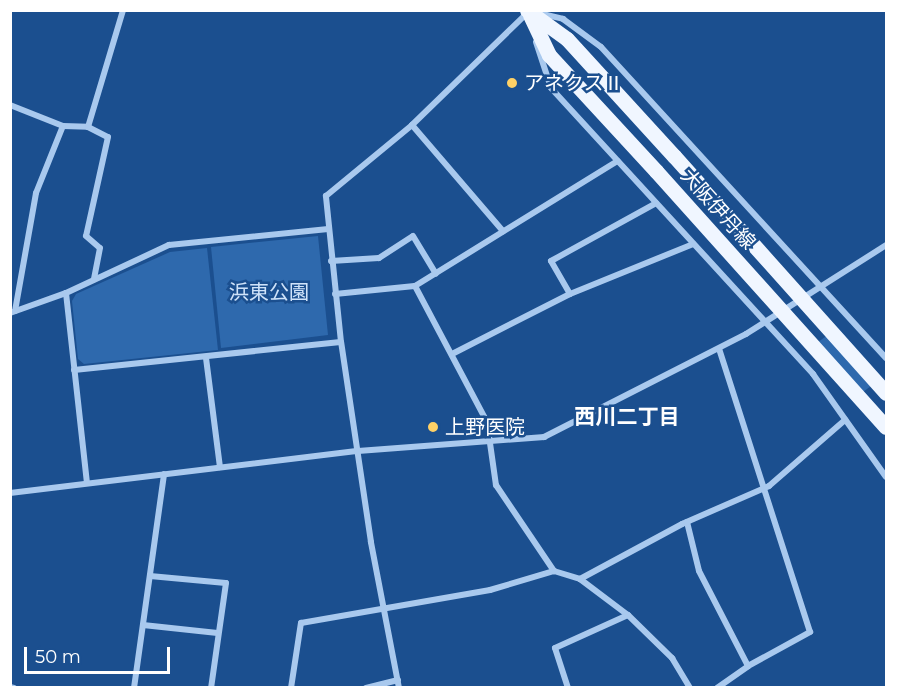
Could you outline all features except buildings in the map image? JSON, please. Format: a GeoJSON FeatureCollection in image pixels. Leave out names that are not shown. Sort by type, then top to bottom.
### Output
{"type":"FeatureCollection","features":[{"type":"Feature","properties":{"kind":"main road","name":"大阪伊丹線"},"geometry":{"type":"LineString","coordinates":[[528,11],[567,39],[886,393]]}},
{"type":"Feature","properties":{"kind":"main road","name":"大阪伊丹線"},"geometry":{"type":"LineString","coordinates":[[528,11],[549,55],[886,427]]}},
{"type":"Feature","properties":{"kind":"street"},"geometry":{"type":"LineString","coordinates":[[88,127],[123,10]]}},
{"type":"Feature","properties":{"kind":"street"},"geometry":{"type":"LineString","coordinates":[[366,687],[398,684],[341,342],[326,196],[412,125],[528,11]]}},
{"type":"Feature","properties":{"kind":"street"},"geometry":{"type":"LineString","coordinates":[[528,11],[551,88],[813,374],[886,477]]}},
{"type":"Feature","properties":{"kind":"street"},"geometry":{"type":"LineString","coordinates":[[528,11],[563,19],[588,34],[886,358]]}},
{"type":"Feature","properties":{"kind":"street"},"geometry":{"type":"LineString","coordinates":[[10,105],[63,126],[88,127],[108,137],[86,236],[100,248],[94,279]]}},
{"type":"Feature","properties":{"kind":"street"},"geometry":{"type":"LineString","coordinates":[[412,125],[503,231]]}},
{"type":"Feature","properties":{"kind":"street"},"geometry":{"type":"LineString","coordinates":[[13,312],[36,192],[63,126]]}},
{"type":"Feature","properties":{"kind":"street"},"geometry":{"type":"LineString","coordinates":[[335,294],[415,286],[617,161]]}},
{"type":"Feature","properties":{"kind":"street"},"geometry":{"type":"LineString","coordinates":[[570,294],[551,261],[656,203]]}},
{"type":"Feature","properties":{"kind":"street"},"geometry":{"type":"LineString","coordinates":[[13,312],[66,293],[169,245],[328,229]]}},
{"type":"Feature","properties":{"kind":"street"},"geometry":{"type":"LineString","coordinates":[[332,261],[379,258],[413,236],[436,274]]}},
{"type":"Feature","properties":{"kind":"street"},"geometry":{"type":"LineString","coordinates":[[453,353],[570,294],[693,244]]}},
{"type":"Feature","properties":{"kind":"street"},"geometry":{"type":"LineString","coordinates":[[10,493],[358,451],[544,437],[719,349],[822,288],[886,245]]}},
{"type":"Feature","properties":{"kind":"street"},"geometry":{"type":"LineString","coordinates":[[415,286],[453,353],[487,422],[488,442],[496,485],[554,571]]}},
{"type":"Feature","properties":{"kind":"street"},"geometry":{"type":"LineString","coordinates":[[66,293],[87,482]]}},
{"type":"Feature","properties":{"kind":"street"},"geometry":{"type":"LineString","coordinates":[[74,370],[206,358],[341,342]]}},
{"type":"Feature","properties":{"kind":"street"},"geometry":{"type":"LineString","coordinates":[[717,687],[748,666],[810,632],[762,490],[719,349]]}},
{"type":"Feature","properties":{"kind":"street"},"geometry":{"type":"LineString","coordinates":[[206,358],[220,467]]}},
{"type":"Feature","properties":{"kind":"street"},"geometry":{"type":"LineString","coordinates":[[580,579],[687,522],[762,490],[845,420]]}},
{"type":"Feature","properties":{"kind":"street"},"geometry":{"type":"LineString","coordinates":[[134,687],[164,474]]}},
{"type":"Feature","properties":{"kind":"street"},"geometry":{"type":"LineString","coordinates":[[687,522],[698,568],[748,666]]}},
{"type":"Feature","properties":{"kind":"street"},"geometry":{"type":"LineString","coordinates":[[291,687],[301,623],[490,590],[554,571],[580,579],[628,615],[672,658],[690,687]]}},
{"type":"Feature","properties":{"kind":"street"},"geometry":{"type":"LineString","coordinates":[[150,576],[226,584],[211,687]]}},
{"type":"Feature","properties":{"kind":"street"},"geometry":{"type":"LineString","coordinates":[[568,687],[555,648],[628,615]]}},
{"type":"Feature","properties":{"kind":"street"},"geometry":{"type":"LineString","coordinates":[[143,625],[218,633]]}},
{"type":"Feature","properties":{"kind":"green space","name":"浜東公園"},"geometry":{"type":"Polygon","coordinates":[[[318,236],[328,335],[221,348],[211,247],[318,236]]]}},
{"type":"Feature","properties":{"kind":"green space"},"geometry":{"type":"Polygon","coordinates":[[[207,248],[218,350],[84,364],[78,359],[72,301],[76,294],[170,252],[207,248]]]}},
{"type":"Feature","properties":{"kind":"green space"},"geometry":{"type":"Polygon","coordinates":[[[838,328],[882,378],[852,400],[808,349],[838,328]]]}},
{"type":"Feature","properties":{"kind":"place","name":"アネクスⅡ"},"geometry":{"type":"Point","coordinates":[512,83]}},
{"type":"Feature","properties":{"kind":"place","name":"上野医院"},"geometry":{"type":"Point","coordinates":[433,427]}},
{"type":"Feature","properties":{"kind":"district","name":"西川二丁目"},"geometry":{"type":"Point","coordinates":[627,417]}}]}
